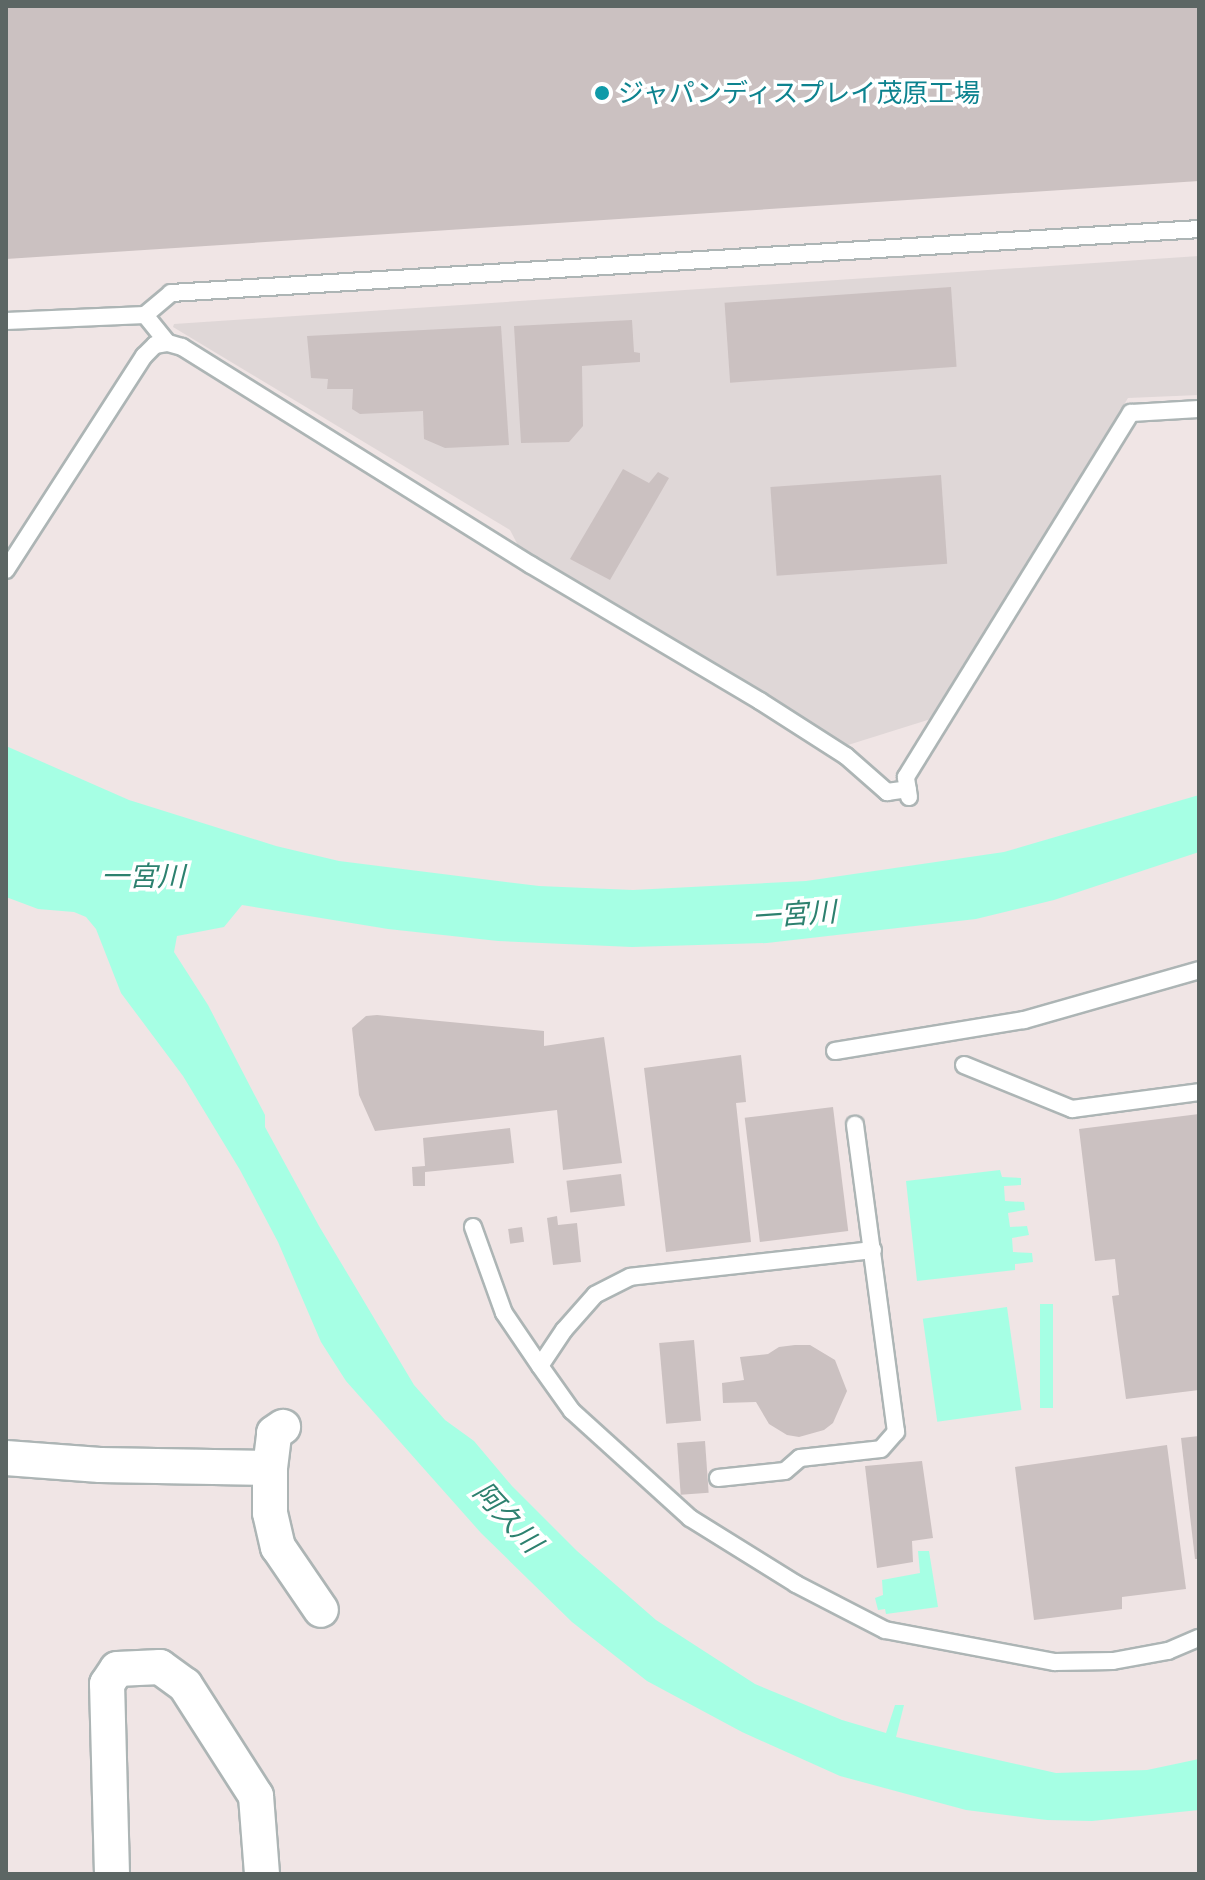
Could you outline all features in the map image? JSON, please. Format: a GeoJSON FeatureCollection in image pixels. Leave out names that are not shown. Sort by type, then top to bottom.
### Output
{"type":"FeatureCollection","features":[{"type":"Feature","properties":{"kind":"street"},"geometry":{"type":"LineString","coordinates":[[283,1427],[274,1433],[270,1513],[278,1547],[321,1610]]}},
{"type":"Feature","properties":{"kind":"street"},"geometry":{"type":"LineString","coordinates":[[6,1458],[100,1465],[270,1468]]}},
{"type":"Feature","properties":{"kind":"street"},"geometry":{"type":"LineString","coordinates":[[112,1874],[107,1684],[117,1669],[160,1667],[185,1685],[256,1796],[262,1874]]}},
{"type":"Feature","properties":{"kind":"lane"},"geometry":{"type":"LineString","coordinates":[[6,321],[145,315],[171,293],[1199,229]]}},
{"type":"Feature","properties":{"kind":"lane"},"geometry":{"type":"LineString","coordinates":[[145,315],[168,343]]}},
{"type":"Feature","properties":{"kind":"lane"},"geometry":{"type":"LineString","coordinates":[[6,570],[144,356],[155,345],[168,343],[182,347],[531,565],[760,701],[846,756],[887,792],[909,793],[906,777],[1131,413],[1199,409]]}},
{"type":"Feature","properties":{"kind":"lane"},"geometry":{"type":"LineString","coordinates":[[835,1051],[1024,1020],[1199,970]]}},
{"type":"Feature","properties":{"kind":"lane"},"geometry":{"type":"LineString","coordinates":[[964,1065],[1072,1109],[1199,1092]]}},
{"type":"Feature","properties":{"kind":"lane"},"geometry":{"type":"LineString","coordinates":[[718,1478],[785,1471],[800,1458],[881,1449],[896,1432],[855,1125]]}},
{"type":"Feature","properties":{"kind":"lane"},"geometry":{"type":"LineString","coordinates":[[473,1227],[504,1313],[572,1411],[690,1518],[796,1584],[885,1630],[1055,1662],[1113,1661],[1168,1651],[1199,1638]]}},
{"type":"Feature","properties":{"kind":"lane"},"geometry":{"type":"LineString","coordinates":[[540,1366],[564,1330],[595,1295],[630,1277],[873,1250]]}},
{"type":"Feature","properties":{"kind":"shaded area"},"geometry":{"type":"Polygon","coordinates":[[[1199,256],[1199,395],[1128,398],[934,718],[848,745],[522,553],[510,530],[173,327],[174,324],[1199,256]]]}},
{"type":"Feature","properties":{"kind":"water"},"geometry":{"type":"Polygon","coordinates":[[[6,746],[129,800],[276,846],[339,861],[539,886],[633,890],[806,881],[1004,852],[1199,795],[1199,852],[1054,900],[976,919],[767,943],[632,947],[498,941],[388,929],[242,905],[224,927],[177,936],[174,952],[208,1005],[265,1115],[265,1127],[319,1226],[414,1385],[445,1420],[474,1441],[512,1486],[577,1551],[656,1620],[755,1684],[842,1720],[886,1733],[895,1705],[904,1705],[896,1737],[1056,1773],[1147,1770],[1199,1759],[1199,1810],[1092,1821],[1047,1820],[966,1810],[840,1776],[742,1732],[647,1681],[572,1622],[481,1533],[346,1381],[321,1342],[278,1242],[240,1170],[183,1076],[121,993],[96,929],[86,917],[74,912],[38,909],[6,897],[6,746]]]}},
{"type":"Feature","properties":{"kind":"water"},"geometry":{"type":"Polygon","coordinates":[[[1000,1170],[1002,1177],[1021,1178],[1021,1185],[1004,1186],[1005,1201],[1024,1202],[1025,1210],[1008,1213],[1010,1227],[1027,1226],[1029,1235],[1012,1238],[1013,1252],[1032,1253],[1033,1262],[1015,1264],[1015,1270],[917,1281],[906,1181],[1000,1170]]]}},
{"type":"Feature","properties":{"kind":"water"},"geometry":{"type":"Polygon","coordinates":[[[1040,1304],[1053,1304],[1053,1408],[1040,1408],[1040,1304]]]}},
{"type":"Feature","properties":{"kind":"water"},"geometry":{"type":"Polygon","coordinates":[[[1007,1307],[1021,1410],[937,1422],[923,1319],[1007,1307]]]}},
{"type":"Feature","properties":{"kind":"water"},"geometry":{"type":"Polygon","coordinates":[[[918,1551],[929,1551],[938,1607],[886,1614],[885,1609],[878,1610],[875,1598],[883,1595],[882,1580],[920,1573],[918,1551]]]}},
{"type":"Feature","properties":{"kind":"building","name":"ジャパンディスプレイ茂原工場"},"geometry":{"type":"Polygon","coordinates":[[[6,6],[1199,6],[1199,181],[6,259],[6,6]]]}},
{"type":"Feature","properties":{"kind":"building"},"geometry":{"type":"Polygon","coordinates":[[[951,287],[957,367],[730,383],[725,303],[951,287]]]}},
{"type":"Feature","properties":{"kind":"building"},"geometry":{"type":"Polygon","coordinates":[[[632,320],[634,352],[640,353],[640,362],[582,366],[583,426],[569,442],[521,443],[514,326],[632,320]]]}},
{"type":"Feature","properties":{"kind":"building"},"geometry":{"type":"Polygon","coordinates":[[[501,326],[509,445],[445,448],[424,439],[423,411],[360,414],[352,409],[353,389],[327,389],[328,379],[311,378],[307,336],[501,326]]]}},
{"type":"Feature","properties":{"kind":"building"},"geometry":{"type":"Polygon","coordinates":[[[623,469],[649,483],[658,472],[669,478],[610,580],[570,559],[623,469]]]}},
{"type":"Feature","properties":{"kind":"building"},"geometry":{"type":"Polygon","coordinates":[[[941,475],[947,564],[777,576],[770,487],[941,475]]]}},
{"type":"Feature","properties":{"kind":"building"},"geometry":{"type":"Polygon","coordinates":[[[366,1016],[544,1031],[544,1046],[604,1037],[622,1163],[563,1170],[557,1110],[375,1131],[359,1095],[352,1028],[366,1016]]]}},
{"type":"Feature","properties":{"kind":"building"},"geometry":{"type":"Polygon","coordinates":[[[741,1055],[746,1102],[736,1103],[751,1242],[666,1252],[644,1068],[741,1055]]]}},
{"type":"Feature","properties":{"kind":"building"},"geometry":{"type":"Polygon","coordinates":[[[833,1107],[848,1231],[760,1242],[745,1118],[833,1107]]]}},
{"type":"Feature","properties":{"kind":"building"},"geometry":{"type":"Polygon","coordinates":[[[1199,1114],[1199,1390],[1126,1399],[1112,1296],[1119,1295],[1115,1259],[1095,1261],[1079,1129],[1199,1114]]]}},
{"type":"Feature","properties":{"kind":"building"},"geometry":{"type":"Polygon","coordinates":[[[510,1128],[514,1163],[425,1172],[425,1186],[413,1186],[412,1167],[425,1166],[423,1138],[510,1128]]]}},
{"type":"Feature","properties":{"kind":"building"},"geometry":{"type":"Polygon","coordinates":[[[621,1174],[625,1206],[570,1212],[566,1181],[621,1174]]]}},
{"type":"Feature","properties":{"kind":"building"},"geometry":{"type":"Polygon","coordinates":[[[557,1216],[558,1225],[577,1223],[581,1262],[553,1265],[547,1218],[557,1216]]]}},
{"type":"Feature","properties":{"kind":"building"},"geometry":{"type":"Polygon","coordinates":[[[522,1227],[524,1242],[510,1244],[508,1229],[522,1227]]]}},
{"type":"Feature","properties":{"kind":"building"},"geometry":{"type":"Polygon","coordinates":[[[694,1340],[701,1421],[666,1424],[659,1343],[694,1340]]]}},
{"type":"Feature","properties":{"kind":"building"},"geometry":{"type":"Polygon","coordinates":[[[810,1345],[835,1360],[847,1391],[833,1423],[824,1430],[799,1437],[787,1435],[769,1424],[756,1402],[723,1403],[722,1383],[744,1380],[740,1357],[768,1354],[779,1347],[810,1345]]]}},
{"type":"Feature","properties":{"kind":"building"},"geometry":{"type":"Polygon","coordinates":[[[1199,1436],[1199,1559],[1195,1559],[1181,1438],[1199,1436]]]}},
{"type":"Feature","properties":{"kind":"building"},"geometry":{"type":"Polygon","coordinates":[[[705,1441],[709,1493],[681,1495],[677,1443],[705,1441]]]}},
{"type":"Feature","properties":{"kind":"building"},"geometry":{"type":"Polygon","coordinates":[[[1167,1445],[1186,1589],[1122,1597],[1122,1609],[1034,1620],[1015,1467],[1167,1445]]]}},
{"type":"Feature","properties":{"kind":"building"},"geometry":{"type":"Polygon","coordinates":[[[922,1461],[933,1538],[912,1541],[913,1562],[877,1568],[865,1466],[922,1461]]]}},
{"type":"Feature","properties":{"kind":"place","name":"ジャパンディスプレイ茂原工場"},"geometry":{"type":"Point","coordinates":[602,93]}},
{"type":"Feature","properties":{"kind":"water label","name":"一宮川"},"geometry":{"type":"Point","coordinates":[143,876]}},
{"type":"Feature","properties":{"kind":"water label","name":"一宮川"},"geometry":{"type":"Point","coordinates":[794,914]}},
{"type":"Feature","properties":{"kind":"water label","name":"阿久川"},"geometry":{"type":"Point","coordinates":[508,1517]}}]}
